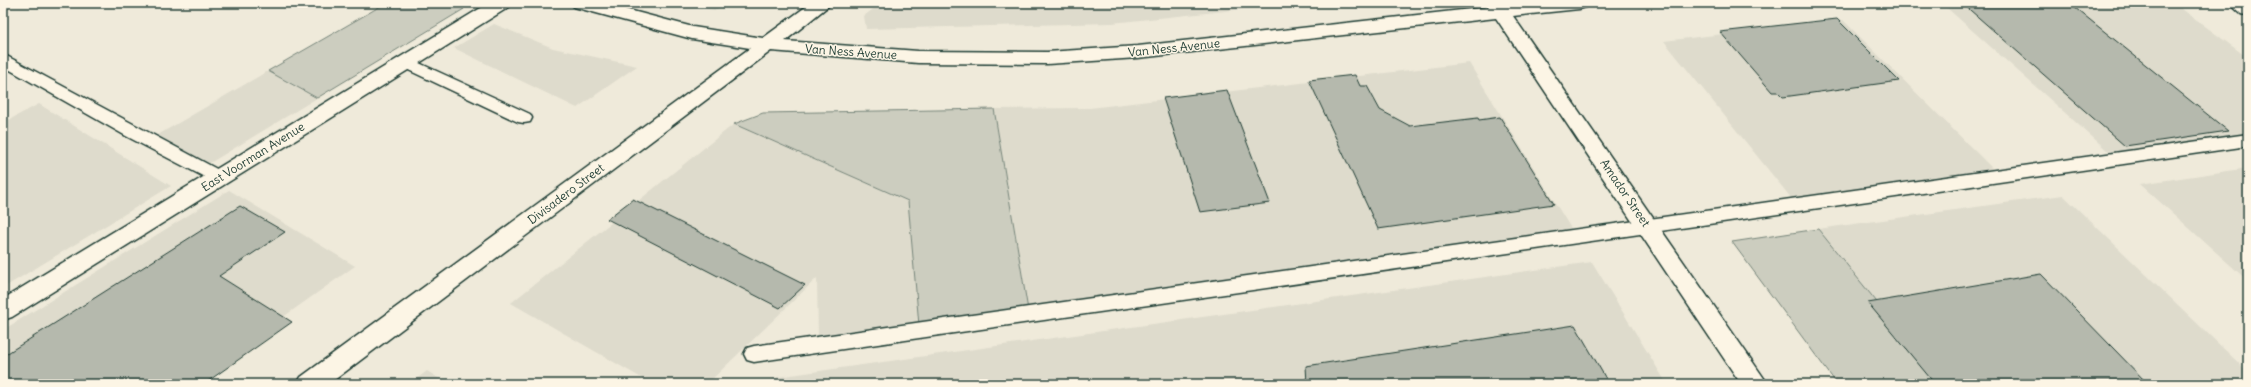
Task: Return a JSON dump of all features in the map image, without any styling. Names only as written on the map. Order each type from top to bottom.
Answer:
[{"type":"main road","name":"East Voorman Avenue","points":[[3,311],[502,3]]},
{"type":"main road","name":"Van Ness Avenue","points":[[581,3],[692,33],[767,45],[918,57],[1047,58],[1138,52],[1498,8],[1579,3]]},
{"type":"main road","name":"Divisadero Street","points":[[310,384],[822,3]]},
{"type":"main road","points":[[2238,3],[2248,10]]},
{"type":"main road","name":"Amador Street","points":[[1498,8],[1755,384]]},
{"type":"lane","points":[[3,59],[132,132],[220,178]]},
{"type":"lane","points":[[406,62],[524,118]]},
{"type":"lane","points":[[754,354],[2248,140]]},
{"type":"shaded area","points":[[386,3],[451,3],[464,9],[317,98],[268,71]]},
{"type":"shaded area","points":[[675,3],[725,3],[715,10]]},
{"type":"shaded area","points":[[881,3],[1301,3],[1112,23],[866,29],[864,16]]},
{"type":"shaded area","points":[[1987,3],[2174,3],[2248,58],[2248,141],[2117,159],[1947,8]]},
{"type":"shaded area","points":[[1843,20],[2000,176],[1796,204],[1664,41]]},
{"type":"shaded area","points":[[494,24],[553,48],[637,66],[577,108],[454,48]]},
{"type":"shaded area","points":[[1469,63],[1575,235],[1028,310],[994,109],[1090,108]]},
{"type":"shaded area","points":[[268,71],[317,98],[205,166],[156,136]]},
{"type":"shaded area","points":[[39,104],[171,186],[3,288],[3,123]]},
{"type":"shaded area","points":[[994,109],[1028,310],[919,325],[908,201],[734,124],[763,113]]},
{"type":"shaded area","points":[[734,124],[908,201],[919,325],[818,339],[817,278],[707,384],[652,384],[511,303]]},
{"type":"shaded area","points":[[2248,168],[2248,281],[2140,184]]},
{"type":"shaded area","points":[[229,190],[355,266],[189,384],[3,384],[3,330]]},
{"type":"shaded area","points":[[2063,195],[2248,372],[2248,384],[1943,384],[1818,229]]},
{"type":"shaded area","points":[[1818,229],[1943,384],[1837,384],[1732,242]]},
{"type":"shaded area","points":[[1592,262],[1667,384],[769,384],[777,377]]},
{"type":"shaded area","points":[[427,371],[448,384],[410,384]]},
{"type":"building","points":[[1962,3],[2069,3],[2228,131],[2125,146]]},
{"type":"building","points":[[1837,19],[1899,81],[1783,97],[1778,92],[1772,92],[1720,32]]},
{"type":"building","points":[[1355,75],[1360,86],[1367,86],[1380,110],[1410,126],[1500,117],[1554,204],[1378,229],[1309,80]]},
{"type":"building","points":[[1227,90],[1270,203],[1200,212],[1163,98]]},
{"type":"building","points":[[633,199],[805,285],[780,308],[607,219]]},
{"type":"building","points":[[240,206],[285,232],[219,276],[292,322],[204,384],[3,384],[3,356]]},
{"type":"building","points":[[2041,274],[2148,384],[1935,384],[1868,303]]},
{"type":"building","points":[[1575,325],[1609,384],[1307,384],[1306,366]]}]
